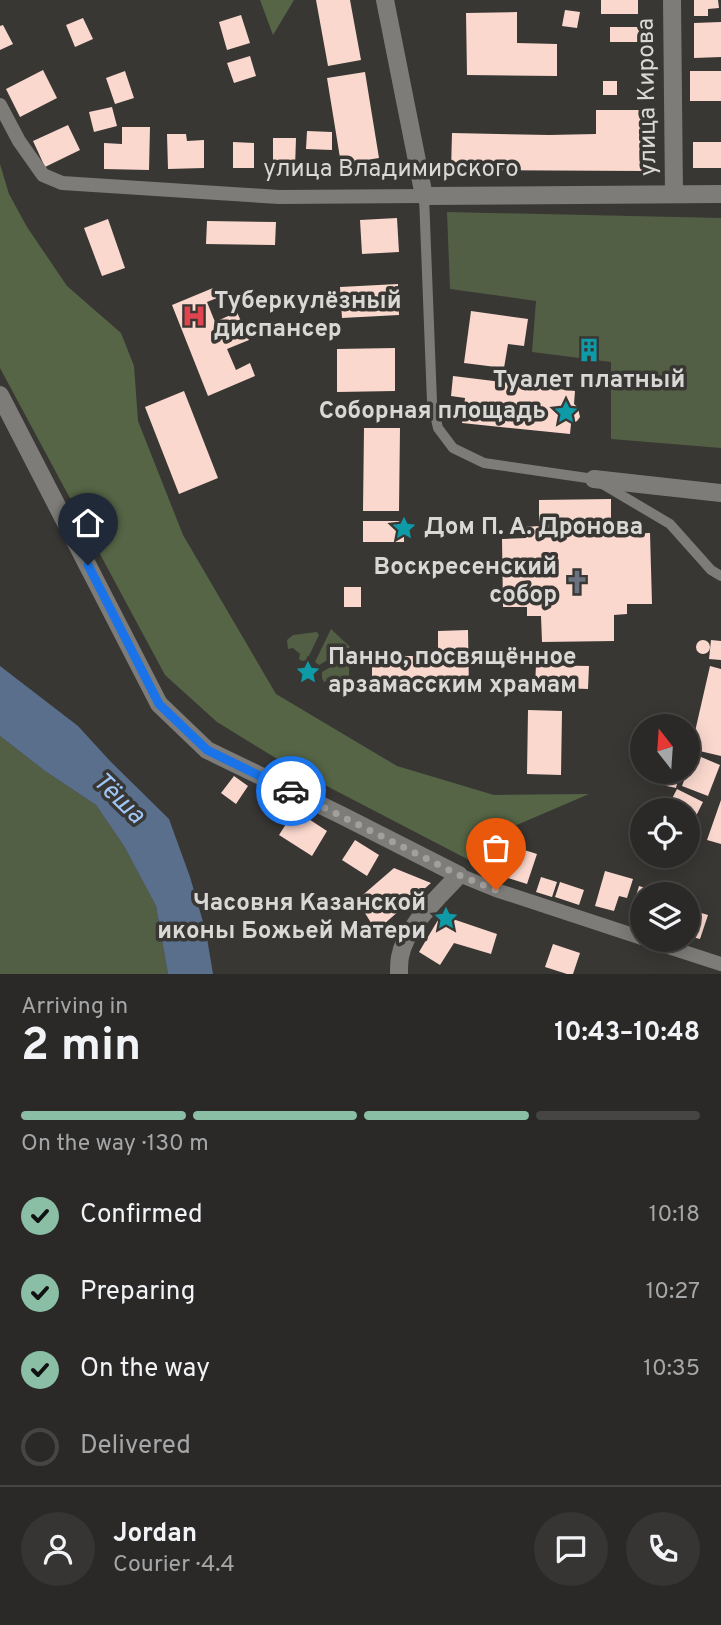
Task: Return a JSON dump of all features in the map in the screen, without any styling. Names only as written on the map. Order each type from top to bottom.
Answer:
[{"type":"street","points":[[385,0],[424,196],[432,402],[438,428],[453,448],[484,463],[721,493]]},
{"type":"street","name":"улица Кирова","points":[[672,0],[674,194]]},
{"type":"street","name":"улица Владимирского","points":[[0,105],[19,141],[43,175],[62,183],[279,197],[721,194]]},
{"type":"street","points":[[2,399],[159,704],[207,750],[459,875],[630,934]]},
{"type":"street","points":[[594,479],[670,524],[711,570],[721,576]]},
{"type":"street","points":[[399,974],[404,943],[416,924],[459,875]]},
{"type":"street","points":[[685,952],[721,964]]},
{"type":"green space","points":[[260,0],[294,0],[273,35]]},
{"type":"green space","points":[[0,164],[9,194],[27,227],[67,286],[121,333],[134,366],[138,421],[183,535],[276,694],[397,766],[494,795],[589,794],[505,830],[471,861],[292,768],[217,722],[165,675],[0,368]]},
{"type":"green space","points":[[447,212],[721,218],[721,448],[611,439],[611,362],[532,352],[536,301],[450,289]]},
{"type":"green space","points":[[331,629],[350,647],[319,665],[315,662]]},
{"type":"green space","points":[[317,632],[319,635],[307,660],[299,659],[300,654],[293,648],[288,649],[287,640],[293,635]]},
{"type":"green space","points":[[344,659],[349,663],[349,683],[344,691],[339,692],[333,689],[334,686],[328,680],[324,682],[322,672]]},
{"type":"green space","points":[[0,736],[45,771],[96,805],[124,846],[156,906],[168,974],[0,974]]},
{"type":"water","name":"Тёша","points":[[0,666],[78,726],[169,819],[206,932],[213,974],[168,974],[156,906],[124,846],[96,805],[45,771],[0,736]]},
{"type":"building","points":[[316,0],[350,0],[361,60],[328,66]]},
{"type":"building","points":[[601,0],[638,0],[638,14],[601,14]]},
{"type":"building","points":[[694,0],[718,0],[719,8],[708,9],[708,16],[694,16]]},
{"type":"building","points":[[565,10],[580,12],[577,28],[562,26]]},
{"type":"building","points":[[517,12],[517,43],[557,44],[557,76],[467,75],[466,13]]},
{"type":"building","points":[[241,15],[250,43],[227,50],[219,22]]},
{"type":"building","points":[[83,18],[93,39],[75,47],[66,25]]},
{"type":"building","points":[[721,22],[721,57],[694,58],[694,23]]},
{"type":"building","points":[[3,25],[13,44],[0,50],[0,26]]},
{"type":"building","points":[[610,27],[639,27],[639,42],[610,42]]},
{"type":"building","points":[[250,56],[256,76],[234,83],[227,63]]},
{"type":"building","points":[[43,70],[57,98],[20,117],[6,89]]},
{"type":"building","points":[[125,71],[134,98],[115,104],[106,78]]},
{"type":"building","points":[[690,71],[721,71],[721,101],[690,101]]},
{"type":"building","points":[[365,72],[379,158],[341,164],[327,78]]},
{"type":"building","points":[[603,81],[617,81],[617,95],[603,95]]},
{"type":"building","points":[[112,107],[117,126],[94,132],[89,112]]},
{"type":"building","points":[[596,110],[644,110],[644,171],[451,170],[452,133],[596,134]]},
{"type":"building","points":[[68,125],[80,150],[45,167],[33,141]]},
{"type":"building","points":[[122,127],[150,127],[149,170],[104,169],[104,143],[122,144]]},
{"type":"building","points":[[307,131],[332,132],[332,150],[306,149]]},
{"type":"building","points":[[167,134],[186,134],[187,141],[204,140],[204,168],[168,169]]},
{"type":"building","points":[[273,138],[296,138],[295,168],[273,168]]},
{"type":"building","points":[[233,142],[254,143],[254,168],[233,168]]},
{"type":"building","points":[[693,142],[721,142],[721,168],[693,168]]},
{"type":"building","points":[[397,218],[399,252],[362,254],[360,220]]},
{"type":"building","points":[[108,219],[125,268],[102,276],[84,228]]},
{"type":"building","points":[[207,221],[276,222],[275,245],[206,244]]},
{"type":"building","points":[[398,284],[399,315],[342,318],[340,287]]},
{"type":"building","points":[[213,288],[217,298],[207,302],[215,322],[237,312],[249,340],[227,349],[236,370],[250,363],[255,376],[208,396],[172,305]]},
{"type":"building","points":[[471,311],[528,319],[524,346],[508,344],[504,368],[464,363]]},
{"type":"building","points":[[395,348],[395,391],[337,392],[337,349]]},
{"type":"building","points":[[453,376],[575,391],[574,404],[580,417],[571,424],[570,434],[462,423],[465,398],[451,396]]},
{"type":"building","points":[[184,391],[218,478],[179,494],[145,407]]},
{"type":"building","points":[[364,428],[400,428],[399,511],[363,511]]},
{"type":"building","name":"Воскресенский собор","points":[[611,499],[611,525],[625,525],[626,534],[650,533],[652,604],[627,604],[627,614],[614,615],[614,641],[542,642],[541,616],[527,616],[527,607],[503,607],[502,539],[526,538],[525,527],[539,526],[539,500]]},
{"type":"building","points":[[363,521],[404,521],[404,542],[363,542]]},
{"type":"building","points":[[344,587],[361,587],[361,607],[344,607]]},
{"type":"building","points":[[468,630],[469,692],[372,693],[372,656],[438,656],[438,631]]},
{"type":"building","points":[[703,640],[708,642],[708,652],[703,654],[698,652],[696,647],[698,642]]},
{"type":"building","points":[[711,640],[721,641],[721,660],[709,659]]},
{"type":"building","points":[[536,665],[589,666],[588,689],[535,687]]},
{"type":"building","points":[[710,666],[721,669],[721,756],[700,751],[699,714]]},
{"type":"building","points":[[528,710],[562,711],[561,775],[527,774]]},
{"type":"building","points":[[700,757],[720,765],[708,796],[682,786],[700,784]]},
{"type":"building","points":[[234,776],[248,786],[236,804],[221,793]]},
{"type":"building","points":[[658,784],[677,784],[676,788]]},
{"type":"building","points":[[677,789],[695,798],[672,798]]},
{"type":"building","points":[[721,800],[721,844],[707,840]]},
{"type":"building","points":[[295,810],[327,831],[312,856],[279,835]]},
{"type":"building","points":[[355,840],[379,855],[367,876],[342,860]]},
{"type":"building","points":[[518,848],[537,854],[527,884],[508,878]]},
{"type":"building","points":[[394,868],[431,883],[376,931],[357,900]]},
{"type":"building","points":[[605,871],[633,879],[627,898],[619,896],[614,911],[595,906]]},
{"type":"building","points":[[541,877],[557,882],[552,897],[536,892]]},
{"type":"building","points":[[560,882],[584,890],[579,905],[555,897]]},
{"type":"building","points":[[700,913],[708,915],[700,939]]},
{"type":"building","points":[[441,915],[497,934],[491,954],[454,943],[440,965],[419,952]]},
{"type":"building","points":[[553,944],[580,953],[573,974],[545,967]]},
{"type":"way so far","points":[[291,791],[459,875],[496,890]]},
{"type":"place","name":"Туберкулёзный диспансер","points":[[194,316]]},
{"type":"place","name":"Туалет платный","points":[[589,350]]},
{"type":"place","name":"Соборная площадь","points":[[566,412]]},
{"type":"place","name":"Дом П. А. Дронова","points":[[404,528]]},
{"type":"place","name":"Воскресенский собор","points":[[577,582]]},
{"type":"place","name":"Панно, посвящённое арзамасским храмам","points":[[308,672]]},
{"type":"place","name":"Часовня Казанской иконы Божьей Матери","points":[[446,918]]},
{"type":"route","points":[[88,565],[159,704],[207,750],[291,791]]}]
